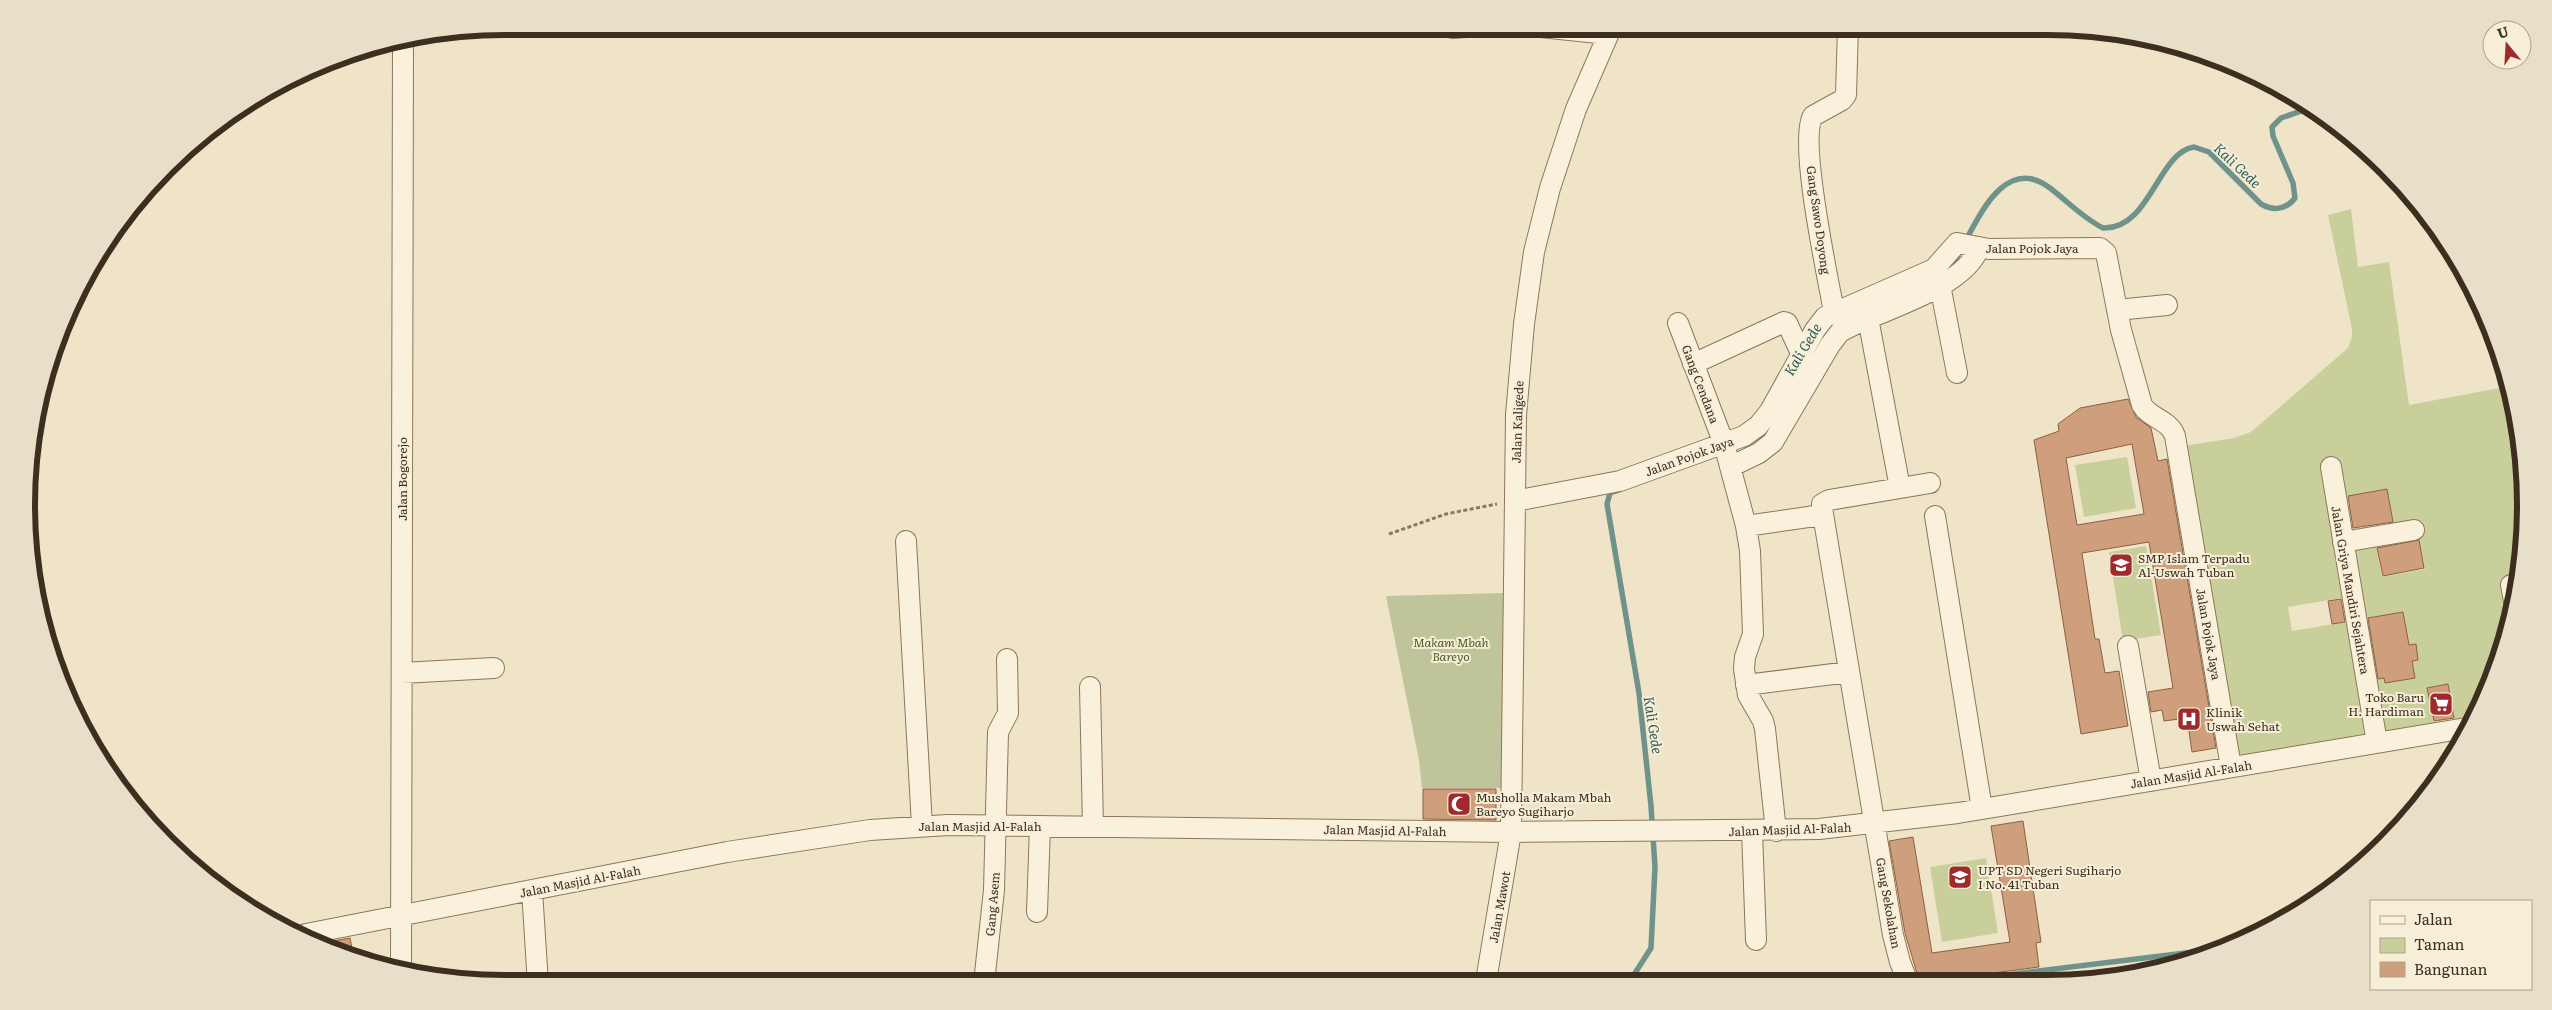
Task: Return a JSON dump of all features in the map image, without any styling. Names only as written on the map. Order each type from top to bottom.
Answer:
[{"type":"street","name":"Jalan Kaligede","points":[[1511,832],[1514,501],[1518,383],[1534,252],[1559,158],[1584,88],[1608,35]]},
{"type":"street","name":"Gang Sawo Doyong","points":[[1834,312],[1814,198],[1809,130],[1813,116],[1846,96],[1848,35]]},
{"type":"street","name":"Jalan Bogorejo","points":[[401,963],[403,46]]},
{"type":"street","name":"Jalan Pojok Jaya","points":[[1514,501],[1620,481],[1727,455],[1744,436],[1762,422],[1818,324],[1834,312],[1934,269],[1943,262],[1954,245],[2102,248],[2106,253],[2117,310],[2142,405],[2148,412],[2169,425],[2175,436],[2232,767]]},
{"type":"street","points":[[1727,455],[1759,453],[1773,442],[1833,340],[1840,332],[1940,285],[1967,267],[1971,246]]},
{"type":"street","points":[[1940,285],[1957,373]]},
{"type":"street","points":[[2117,310],[2166,305]]},
{"type":"street","points":[[1868,318],[1900,488]]},
{"type":"street","points":[[1693,364],[1784,322],[1787,323],[1802,353]]},
{"type":"street","name":"Gang Cendana","points":[[1678,323],[1727,455],[1746,526],[1750,551],[1753,634],[1744,665],[1746,685]]},
{"type":"street","name":"Jalan Griya Mandiri Sejahtera","points":[[2331,467],[2377,743]]},
{"type":"street","points":[[1746,526],[1822,515],[1822,504],[1826,501],[1930,483]]},
{"type":"street","name":"Gang Sekolahan","points":[[1822,515],[1894,935],[1905,975]]},
{"type":"street","points":[[1935,516],[1982,809]]},
{"type":"street","points":[[2343,542],[2414,530]]},
{"type":"street","points":[[906,541],[922,826]]},
{"type":"street","points":[[2128,646],[2151,781]]},
{"type":"street","name":"Gang Asem","points":[[985,975],[994,900],[998,732],[1008,712],[1007,659]]},
{"type":"street","points":[[402,674],[494,668]]},
{"type":"street","points":[[1776,831],[1764,724],[1748,695],[1746,685],[1849,672]]},
{"type":"street","points":[[1090,687],[1093,826]]},
{"type":"street","name":"Jalan Masjid Al-Falah","points":[[311,933],[771,845],[870,830],[922,826],[996,825],[1511,832],[1776,831],[1875,824],[1982,809],[2460,729]]},
{"type":"street","points":[[1037,912],[1040,826]]},
{"type":"street","points":[[1752,831],[1756,940]]},
{"type":"street","name":"Jalan Mawot","points":[[1487,975],[1511,832]]},
{"type":"street","points":[[532,890],[537,975]]},
{"type":"path","points":[[1389,534],[1446,514],[1514,501]]},
{"type":"green space","points":[[2351,209],[2358,267],[2389,262],[2409,405],[2502,387],[2513,444],[2517,505],[2513,566],[2501,627],[2481,685],[2466,719],[2455,721],[2447,684],[2427,688],[2434,725],[2237,756],[2184,446],[2234,438],[2251,432],[2348,348],[2352,337],[2352,329],[2328,215]],"holes":[[[2387,489],[2394,527],[2416,524],[2425,569],[2382,577],[2375,541],[2350,546],[2342,497]],[[2348,597],[2352,621],[2292,631],[2288,607]]]},
{"type":"green space","points":[[2127,457],[2136,508],[2084,517],[2075,465]]},
{"type":"green space","points":[[2146,546],[2161,635],[2123,641],[2109,552]]},
{"type":"green space","name":"Makam Mbah Bareyo","points":[[1505,593],[1503,788],[1422,788],[1419,760],[1386,596]]},
{"type":"green space","points":[[1986,858],[1998,933],[1942,942],[1930,867]]},
{"type":"building","points":[[2128,399],[2136,417],[2151,428],[2158,461],[2167,459],[2216,748],[2192,752],[2187,718],[2164,721],[2162,710],[2151,712],[2148,692],[2173,688],[2149,542],[2082,553],[2095,639],[2099,639],[2105,673],[2119,671],[2128,726],[2081,734],[2034,440],[2059,431],[2058,424],[2080,408]],"holes":[[[2132,444],[2144,514],[2077,525],[2066,458]]]},
{"type":"building","points":[[2387,489],[2393,522],[2353,528],[2348,496]]},
{"type":"building","points":[[2419,540],[2424,568],[2383,576],[2377,548]]},
{"type":"building","points":[[2341,599],[2345,622],[2332,624],[2328,601]]},
{"type":"building","points":[[2403,612],[2409,645],[2416,644],[2418,660],[2412,661],[2415,678],[2385,683],[2384,678],[2378,679],[2368,618]]},
{"type":"building","name":"Toko Baru H. Hardiman","points":[[2448,684],[2454,718],[2434,721],[2427,688]]},
{"type":"building","name":"Musholla Makam Mbah Bareyo Sugiharjo","points":[[1423,789],[1496,789],[1496,820],[1423,819]]},
{"type":"building","points":[[2023,821],[2041,942],[2036,943],[2039,967],[1978,975],[1918,975],[1905,933],[1889,841],[1913,837],[1932,953],[2010,942],[1991,826]]},
{"type":"building","points":[[350,938],[352,948],[350,948],[331,941]]},
{"type":"waterway","name":"Kali Gede","points":[[1966,240],[1980,215],[1998,191],[2009,182],[2021,178],[2035,180],[2050,188],[2103,228],[2119,225],[2132,217],[2143,205],[2171,162],[2182,152],[2194,147],[2209,152],[2261,204],[2270,208],[2283,207],[2295,198],[2293,183],[2273,136],[2272,127],[2281,118],[2302,111]]},
{"type":"waterway","name":"Kali Gede","points":[[1944,273],[1958,255]]},
{"type":"waterway","name":"Kali Gede","points":[[1619,490],[1610,493],[1607,504],[1639,693],[1651,806],[1655,867],[1651,948],[1634,975]]},
{"type":"waterway","points":[[2005,975],[2190,952]]},
{"type":"place","name":"SMP Islam Terpadu Al-Uswah Tuban","points":[[2121,565]]},
{"type":"place","name":"Toko Baru H. Hardiman","points":[[2441,704]]},
{"type":"place","name":"Klinik Uswah Sehat","points":[[2189,719]]},
{"type":"place","name":"Musholla Makam Mbah Bareyo Sugiharjo","points":[[1459,804]]},
{"type":"place","name":"UPT SD Negeri Sugiharjo I No. 41 Tuban","points":[[1960,877]]}]
